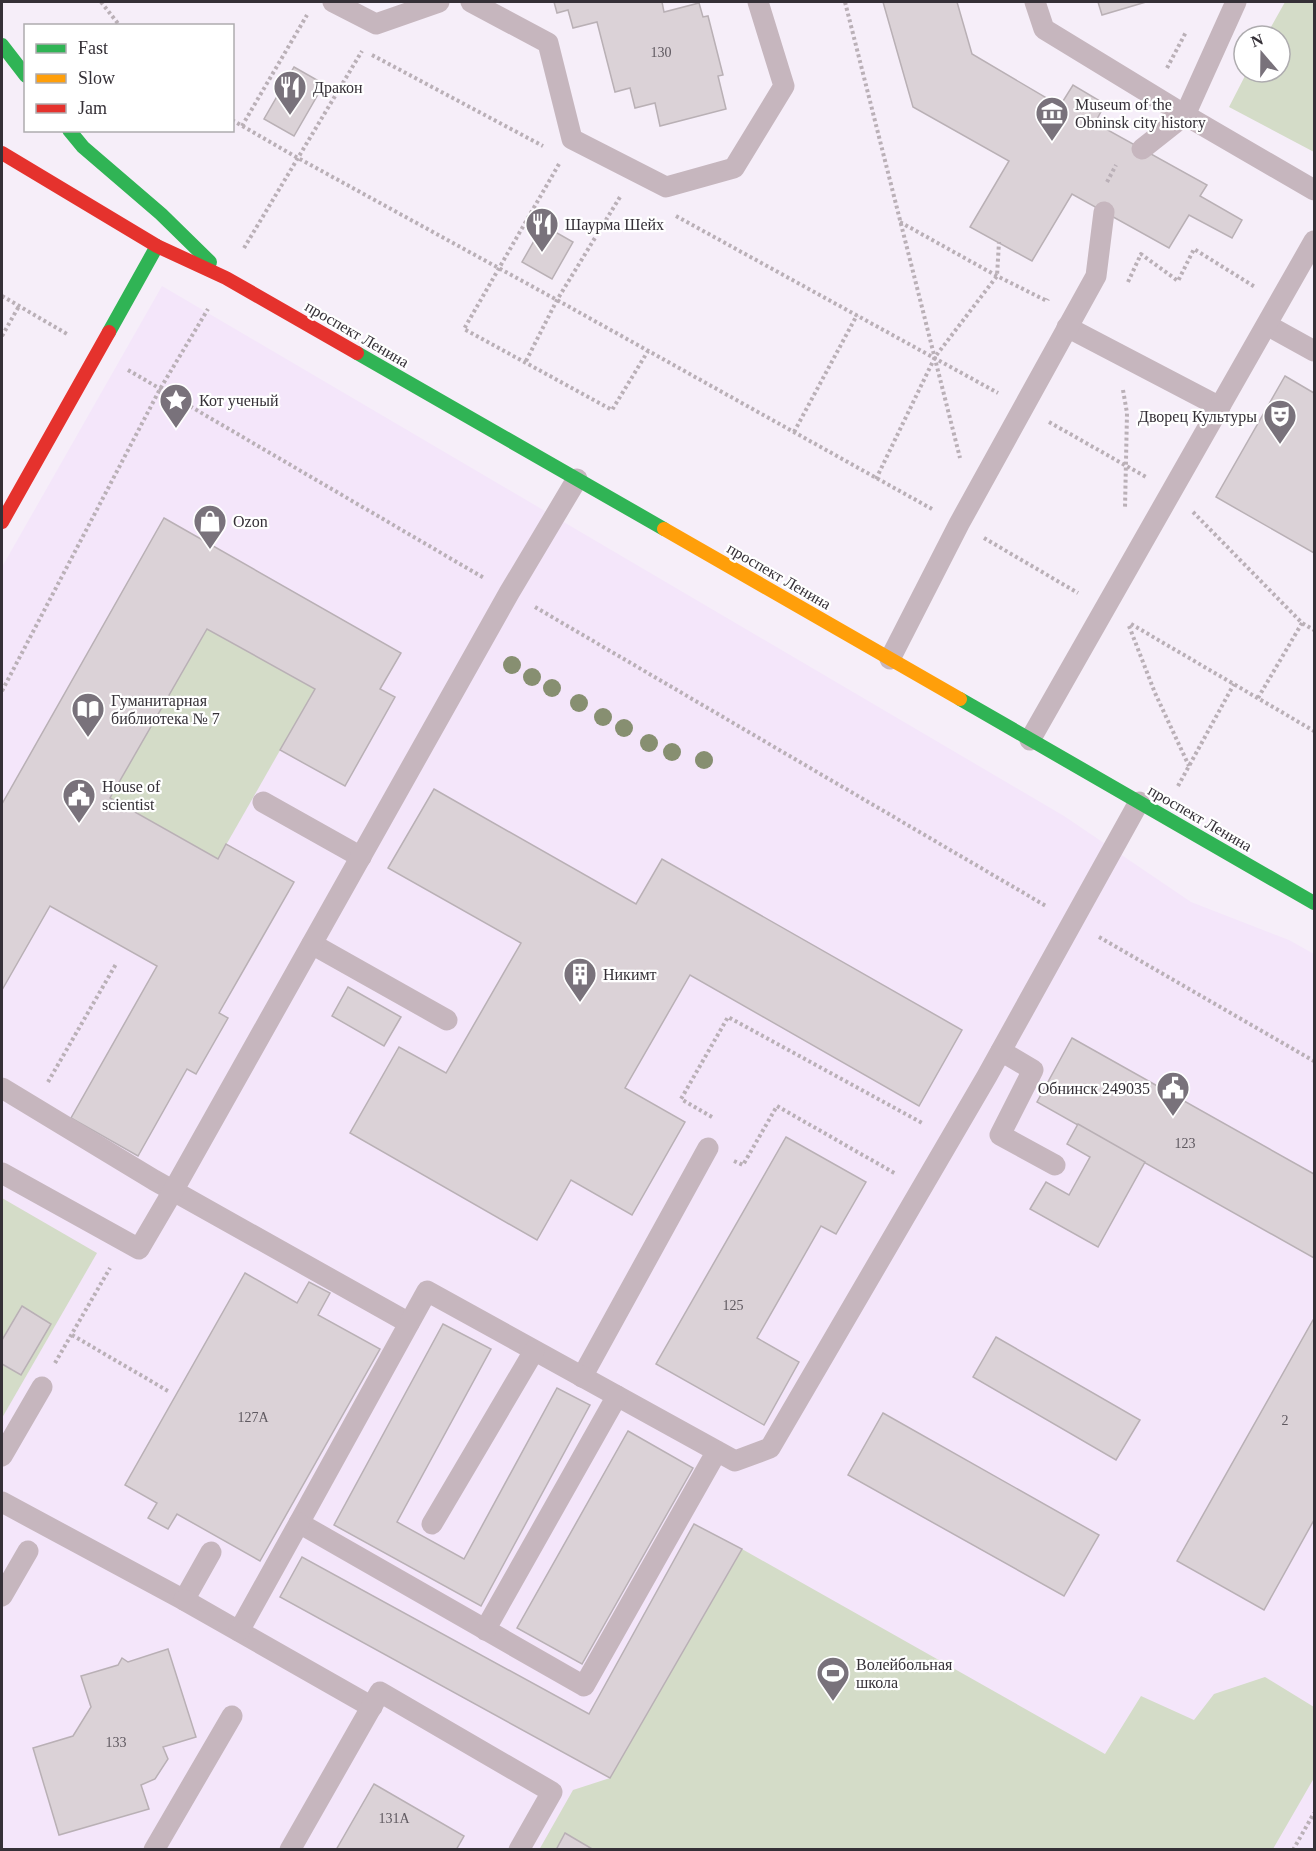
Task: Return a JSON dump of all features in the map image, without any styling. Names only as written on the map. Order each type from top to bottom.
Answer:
[{"type":"main road","points":[[2,45],[24,73]]},
{"type":"main road","name":"проспект Ленина","points":[[71,132],[83,147],[160,214],[226,278]]},
{"type":"main road","name":"проспект Ленина","points":[[2,153],[157,246],[226,278],[1314,903]]},
{"type":"main road","points":[[2,522],[157,246]]},
{"type":"lane","points":[[333,2],[376,24],[439,2]]},
{"type":"lane","points":[[471,2],[548,43],[568,148],[636,173],[666,187],[734,168],[784,86],[758,2]]},
{"type":"lane","points":[[1035,2],[1044,29],[1314,190]]},
{"type":"lane","points":[[1142,149],[1185,115],[1236,2]]},
{"type":"lane","points":[[890,659],[959,524],[1096,276],[1104,212]]},
{"type":"lane","points":[[1030,740],[1314,241]]},
{"type":"lane","points":[[1267,325],[1314,351]]},
{"type":"lane","points":[[1067,327],[1220,407]]},
{"type":"lane","points":[[2,1173],[139,1249],[509,592],[577,479]]},
{"type":"lane","points":[[263,802],[361,857]]},
{"type":"lane","points":[[239,1631],[427,1291],[735,1461],[770,1448],[1001,1052],[1139,802]]},
{"type":"lane","points":[[312,944],[447,1020]]},
{"type":"lane","points":[[1001,1052],[1033,1070],[1000,1135],[1055,1165]]},
{"type":"lane","points":[[2,1088],[173,1191],[409,1323]]},
{"type":"lane","points":[[582,1377],[708,1148]]},
{"type":"lane","points":[[432,1524],[534,1351]]},
{"type":"lane","points":[[2,1456],[42,1387]]},
{"type":"lane","points":[[485,1630],[617,1396]]},
{"type":"lane","points":[[299,1523],[584,1686],[717,1451]]},
{"type":"lane","points":[[2,1502],[184,1600],[372,1707]]},
{"type":"lane","points":[[2,1596],[28,1551]]},
{"type":"lane","points":[[184,1600],[211,1552]]},
{"type":"lane","points":[[290,1850],[380,1692],[552,1792],[519,1850]]},
{"type":"lane","points":[[154,1850],[232,1716]]},
{"type":"path","points":[[101,2],[118,24]]},
{"type":"path","points":[[845,2],[971,502]]},
{"type":"path","points":[[242,126],[311,8]]},
{"type":"path","points":[[1152,94],[1192,22]]},
{"type":"path","points":[[354,43],[363,50],[568,148],[464,329],[612,410],[648,351]]},
{"type":"path","points":[[2,691],[160,389],[363,50]]},
{"type":"path","points":[[234,121],[959,524],[1105,608]]},
{"type":"path","points":[[1105,187],[1121,156]]},
{"type":"path","points":[[526,361],[557,300],[636,173]]},
{"type":"path","points":[[668,211],[935,357],[1172,491],[1302,622],[1314,630]]},
{"type":"path","points":[[899,221],[997,276],[1047,300],[1053,290]]},
{"type":"path","points":[[876,479],[935,357],[997,276],[999,242]]},
{"type":"path","points":[[1126,286],[1141,254],[1178,281],[1194,249],[1263,292]]},
{"type":"path","points":[[2,336],[19,306]]},
{"type":"path","points":[[794,432],[857,315]]},
{"type":"path","points":[[1117,353],[1127,413],[1125,518]]},
{"type":"path","points":[[160,389],[1314,1061]]},
{"type":"path","points":[[1190,766],[1155,693],[1127,621],[1314,731]]},
{"type":"path","points":[[1258,698],[1302,622]]},
{"type":"path","points":[[45,1088],[116,964]]},
{"type":"path","points":[[722,1123],[681,1099],[728,1017],[950,1139]]},
{"type":"path","points":[[708,1148],[742,1165],[777,1106],[900,1176]]},
{"type":"path","points":[[126,1242],[72,1335],[168,1391]]},
{"type":"path","points":[[1293,1850],[1314,1812]]},
{"type":"shaded area","points":[[162,286],[1064,816],[1191,902],[1289,940],[1314,954],[1314,1849],[2,1850],[2,567]]},
{"type":"green space","points":[[1285,2],[1314,2],[1314,152],[1229,107],[1241,84],[1292,84],[1292,24],[1273,24]]},
{"type":"green space","points":[[207,629],[315,689],[218,859],[110,798]]},
{"type":"green space","points":[[2,1198],[97,1253],[2,1418]]},
{"type":"green space","name":"Волейбольная школа","points":[[742,1549],[1105,1754],[1141,1696],[1194,1720],[1214,1694],[1265,1677],[1314,1707],[1314,1778],[1273,1849],[539,1850],[573,1790],[610,1778]]},
{"type":"building","points":[[554,2],[662,2],[664,12],[699,3],[703,17],[708,16],[723,75],[718,76],[726,109],[660,126],[655,103],[635,108],[630,88],[615,92],[597,22],[573,28],[568,10],[557,13]]},
{"type":"building","name":"Museum of the Obninsk сity history","points":[[883,2],[957,2],[972,54],[1060,106],[1073,85],[1105,104],[1095,123],[1207,185],[1200,196],[1242,220],[1232,238],[1189,215],[1169,248],[1072,194],[1032,261],[970,227],[1009,161],[913,107]]},
{"type":"building","points":[[1098,2],[1146,2],[1102,15]]},
{"type":"building","points":[[294,67],[324,84],[294,136],[264,119]]},
{"type":"building","points":[[543,225],[573,242],[552,279],[522,262]]},
{"type":"building","name":"Дворец Культуры","points":[[1285,376],[1314,393],[1314,553],[1216,497]]},
{"type":"building","name":"House of scientist","points":[[164,518],[401,653],[380,689],[395,697],[345,786],[280,750],[315,689],[207,629],[110,798],[218,859],[226,844],[294,882],[219,1013],[228,1018],[196,1074],[187,1069],[138,1156],[71,1118],[157,966],[50,906],[2,990],[2,804]]},
{"type":"building","name":"Никимт","points":[[434,789],[636,904],[662,859],[962,1030],[919,1106],[690,975],[625,1088],[685,1122],[632,1215],[571,1180],[537,1240],[350,1133],[399,1047],[446,1073],[521,943],[388,868]]},
{"type":"building","points":[[348,987],[401,1017],[384,1046],[332,1016]]},
{"type":"building","points":[[1072,1038],[1314,1174],[1314,1258],[1037,1102]]},
{"type":"building","points":[[1078,1124],[1145,1162],[1098,1247],[1030,1209],[1046,1182],[1069,1195],[1090,1157],[1067,1144]]},
{"type":"building","points":[[786,1137],[866,1182],[836,1234],[821,1226],[757,1338],[799,1362],[764,1425],[656,1364]]},
{"type":"building","points":[[245,1273],[297,1303],[309,1282],[330,1293],[318,1315],[380,1349],[260,1561],[177,1514],[168,1529],[148,1518],[157,1503],[125,1485]]},
{"type":"building","points":[[22,1306],[51,1324],[21,1375],[2,1364],[2,1340]]},
{"type":"building","points":[[1313,1320],[1314,1520],[1264,1610],[1177,1561]]},
{"type":"building","points":[[443,1324],[491,1349],[397,1522],[464,1559],[557,1388],[590,1405],[481,1606],[334,1525]]},
{"type":"building","points":[[996,1337],[1140,1420],[1116,1460],[973,1377]]},
{"type":"building","points":[[883,1413],[1099,1535],[1064,1596],[848,1475]]},
{"type":"building","points":[[628,1431],[693,1468],[582,1664],[517,1628]]},
{"type":"building","points":[[694,1524],[742,1549],[610,1778],[280,1597],[302,1557],[589,1714]]},
{"type":"building","points":[[168,1649],[196,1737],[163,1747],[168,1759],[155,1779],[141,1785],[149,1809],[59,1835],[33,1748],[73,1736],[91,1707],[81,1676],[118,1665],[122,1658],[128,1662]]},
{"type":"building","points":[[374,1784],[464,1836],[456,1850],[336,1850]]},
{"type":"building","points":[[565,1833],[594,1850],[556,1850]]},
{"type":"traffic: fast","points":[[2,45],[24,73]]},
{"type":"traffic: fast","points":[[71,132],[83,147],[161,214],[210,262]]},
{"type":"traffic: fast","points":[[109,332],[157,246]]},
{"type":"traffic: fast","points":[[357,353],[664,529]]},
{"type":"traffic: fast","points":[[960,699],[1314,903]]},
{"type":"traffic: slow","points":[[664,529],[960,699]]},
{"type":"traffic: jam","points":[[2,153],[157,246],[226,278],[357,353]]},
{"type":"traffic: jam","points":[[2,522],[109,332]]},
{"type":"place","name":"Дракон","points":[[290,116]]},
{"type":"place","name":"Museum of the Obninsk сity history","points":[[1052,142]]},
{"type":"place","name":"Шаурма Шейх","points":[[542,253]]},
{"type":"place","name":"Кот ученый","points":[[176,429]]},
{"type":"place","name":"Дворец Культуры","points":[[1280,445]]},
{"type":"place","name":"Ozon","points":[[210,550]]},
{"type":"place","name":"Гуманитарная библиотека № 7","points":[[88,738]]},
{"type":"place","name":"House of scientist","points":[[79,824]]},
{"type":"place","name":"Никимт","points":[[580,1003]]},
{"type":"place","name":"Обнинск 249035","points":[[1173,1117]]},
{"type":"place","name":"Волейбольная школа","points":[[833,1702]]}]
